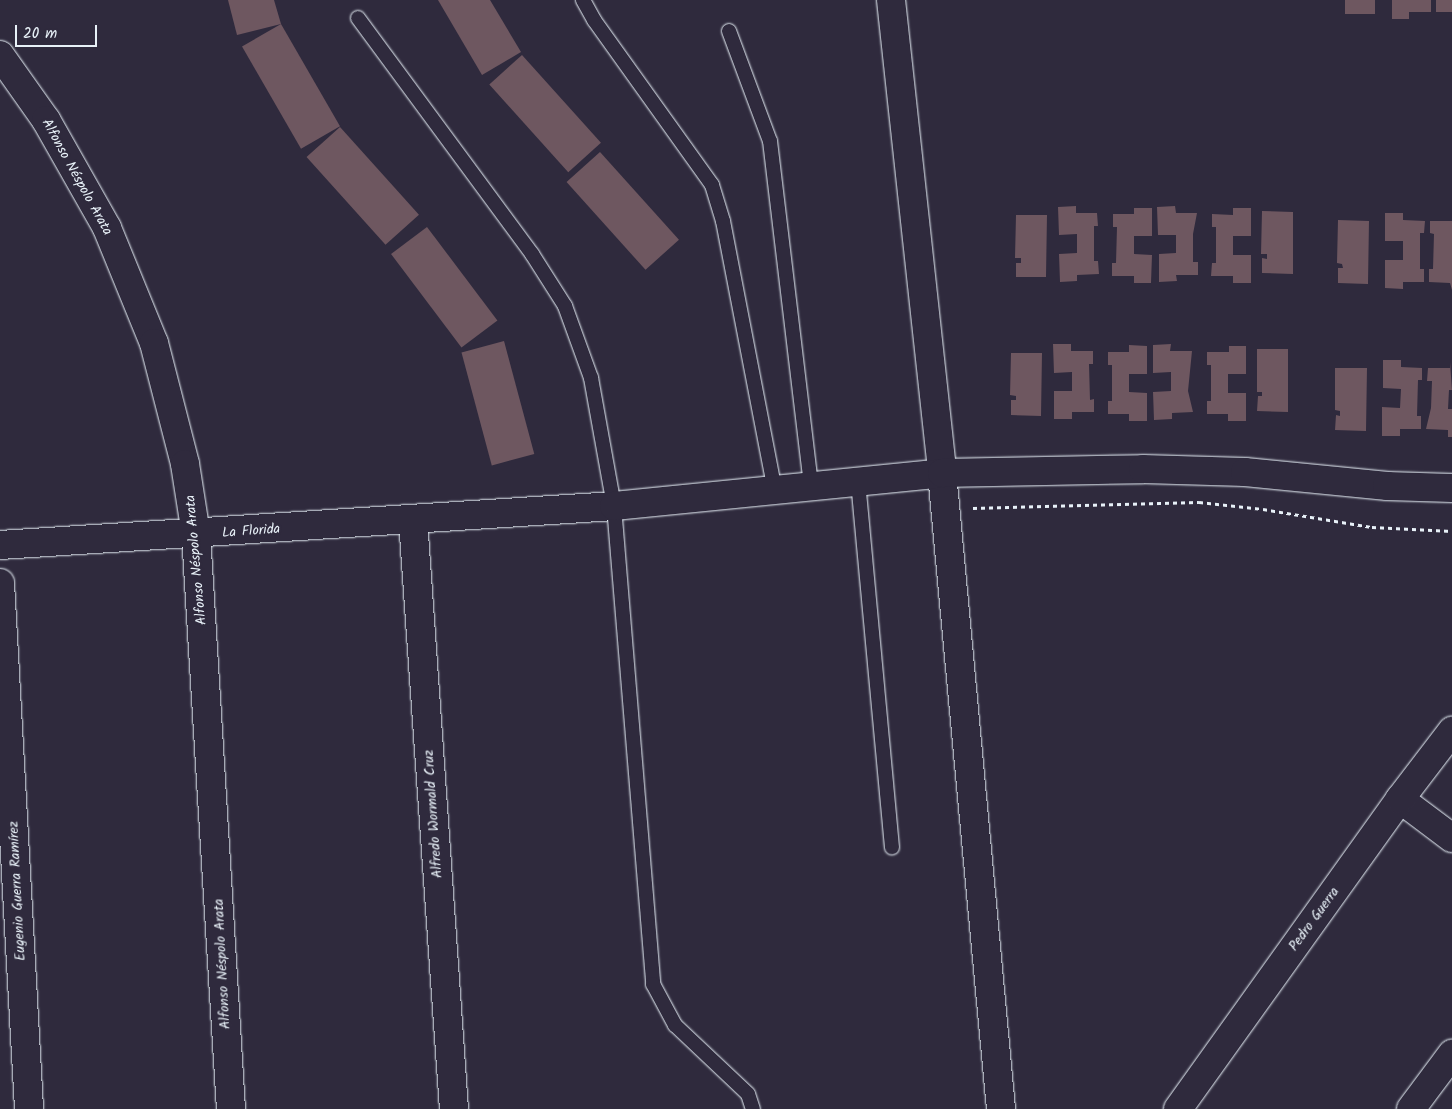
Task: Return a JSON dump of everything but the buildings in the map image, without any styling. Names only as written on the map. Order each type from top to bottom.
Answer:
[{"type":"street","points":[[891,0],[955,473],[1001,1109]]},
{"type":"street","name":"Alfonso Néspolo Arata","points":[[0,55],[46,120],[78,173],[132,285],[171,404],[196,534],[231,1109]]},
{"type":"street","name":"La Florida","points":[[0,545],[614,506],[955,473],[1245,472],[1387,486],[1452,488]]},
{"type":"street","name":"Alfredo Wormald Cruz","points":[[412,520],[454,1109]]},
{"type":"street","name":"Eugenio Guerra Ramírez","points":[[0,583],[29,1109]]},
{"type":"street","name":"Pedro Guerra","points":[[1178,1109],[1400,799],[1452,731]]},
{"type":"street","points":[[1400,799],[1452,838]]},
{"type":"street","points":[[1411,1109],[1452,1054]]},
{"type":"lane","points":[[583,0],[594,20],[712,185],[723,221],[774,490]]},
{"type":"lane","points":[[358,18],[532,254],[565,306],[591,378],[614,506],[653,984],[676,1025],[748,1094],[753,1109]]},
{"type":"lane","points":[[730,31],[770,141],[811,486]]},
{"type":"lane","points":[[858,482],[892,847]]},
{"type":"path","points":[[955,473],[972,508],[1199,502],[1263,509],[1372,527],[1452,531]]}]
